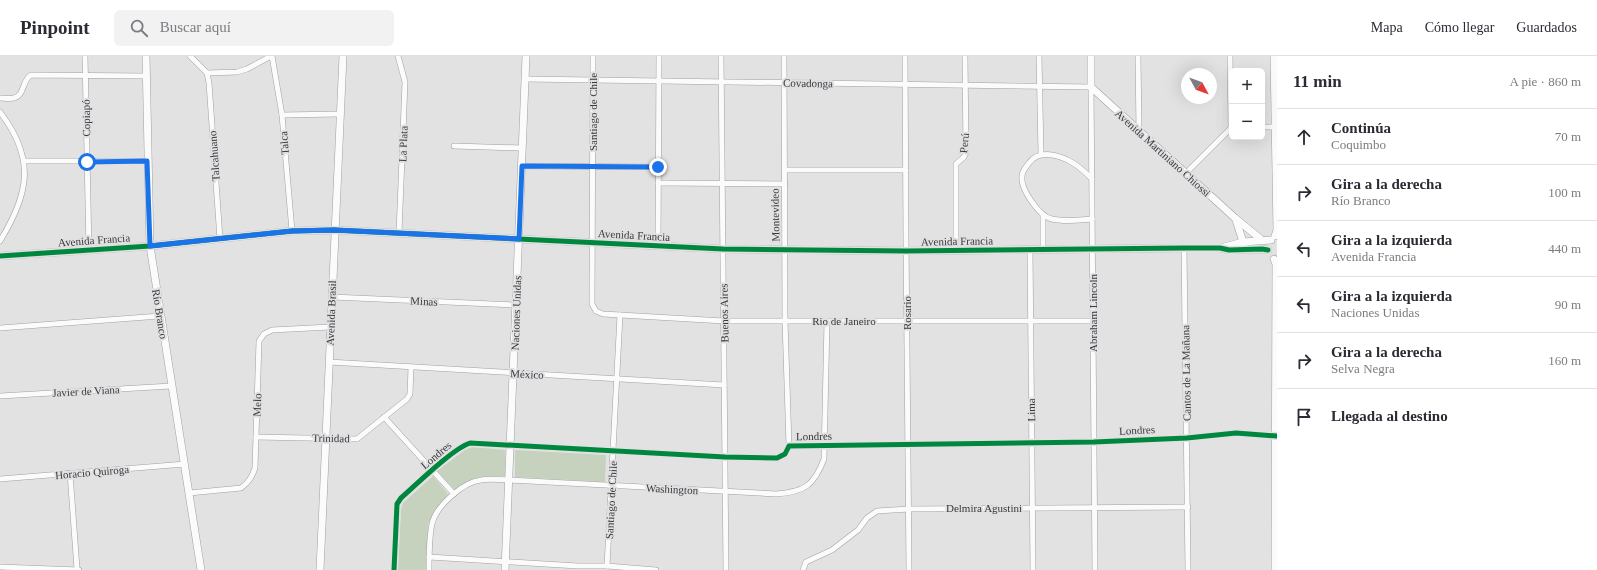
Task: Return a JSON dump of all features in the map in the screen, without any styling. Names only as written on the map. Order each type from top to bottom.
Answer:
[{"type":"street","name":"Copiapó","points":[[86,56],[89,251]]},
{"type":"street","name":"Río Branco","points":[[146,56],[147,161],[150,246],[201,570]]},
{"type":"street","points":[[190,56],[207,73],[237,72],[247,69],[271,56]]},
{"type":"street","name":"Talca","points":[[271,56],[282,115],[292,231]]},
{"type":"street","name":"Avenida Brasil","points":[[320,570],[334,230],[343,56]]},
{"type":"street","name":"La Plata","points":[[398,56],[405,82],[399,233]]},
{"type":"street","name":"Naciones Unidas","points":[[505,570],[526,56]]},
{"type":"street","name":"Santiago de Chile","points":[[593,56],[592,304],[596,311]]},
{"type":"street","points":[[658,56],[658,246]]},
{"type":"street","name":"Buenos Aires","points":[[722,56],[726,570]]},
{"type":"street","name":"Montevideo","points":[[784,56],[786,250],[785,321],[789,446]]},
{"type":"street","name":"Rosario","points":[[905,56],[909,570]]},
{"type":"street","name":"Perú","points":[[956,251],[956,164],[964,157],[966,153],[965,56]]},
{"type":"street","points":[[1039,56],[1041,154]]},
{"type":"street","name":"Abraham Lincoln","points":[[1091,56],[1095,570]]},
{"type":"street","points":[[1138,56],[1139,130]]},
{"type":"street","points":[[1230,56],[1231,104]]},
{"type":"street","points":[[1274,56],[1277,230],[1268,245],[1268,250],[1276,259],[1275,570]]},
{"type":"street","name":"Talcahuano","points":[[207,73],[209,83],[220,239]]},
{"type":"street","points":[[0,98],[14,98],[18,95],[22,91],[24,81],[31,74],[146,76]]},
{"type":"street","name":"Covadonga","points":[[525,79],[1091,87]]},
{"type":"street","name":"Avenida Martiniano Chiossi","points":[[1091,87],[1235,218],[1262,240]]},
{"type":"street","points":[[0,112],[13,132],[24,161],[25,174],[24,188],[11,223],[0,241]]},
{"type":"street","points":[[282,115],[340,114]]},
{"type":"street","points":[[1265,127],[1276,127]]},
{"type":"street","points":[[1186,173],[1229,130]]},
{"type":"street","points":[[454,146],[522,148]]},
{"type":"street","points":[[1092,179],[1073,162],[1055,156],[1041,154],[1032,158],[1024,169],[1022,177],[1030,199],[1043,215],[1051,219],[1092,219]]},
{"type":"street","points":[[24,161],[147,161]]},
{"type":"street","points":[[522,166],[658,167]]},
{"type":"street","points":[[785,170],[906,170]]},
{"type":"street","points":[[658,183],[785,184]]},
{"type":"street","points":[[1043,215],[1043,250]]},
{"type":"street","name":"Avenida Martiniano Chiossi","points":[[1235,218],[1243,242],[1249,249]]},
{"type":"street","name":"Avenida Francia","points":[[0,256],[150,246],[292,231],[334,230],[723,249],[956,251],[1220,248],[1229,250],[1268,250]]},
{"type":"street","name":"Avenida Francia","points":[[1220,248],[1243,242],[1274,237]]},
{"type":"street","name":"Cantos de La Mañana","points":[[1184,248],[1188,570]]},
{"type":"street","name":"Lima","points":[[1030,250],[1033,570]]},
{"type":"street","name":"Minas","points":[[332,297],[516,305]]},
{"type":"street","name":"Rio de Janeiro","points":[[596,311],[603,314],[724,322],[1093,321]]},
{"type":"street","name":"Santiago de Chile","points":[[607,566],[620,315]]},
{"type":"street","points":[[0,328],[160,316]]},
{"type":"street","name":"Washington","points":[[429,570],[432,523],[437,512],[454,494],[462,488],[481,480],[509,480],[776,494],[794,493],[809,485],[819,473],[824,459],[823,445],[826,321]]},
{"type":"street","name":"Melo","points":[[189,493],[241,488],[248,483],[255,468],[259,341],[264,334],[272,330],[330,327]]},
{"type":"street","name":"México","points":[[329,362],[724,385]]},
{"type":"street","name":"Trinidad","points":[[256,438],[357,439],[407,399],[410,394],[411,367]]},
{"type":"street","name":"Javier de Viana","points":[[0,396],[171,386]]},
{"type":"street","points":[[384,417],[454,494]]},
{"type":"street","name":"Londres","points":[[394,570],[398,504],[401,498],[463,445],[470,443],[725,457],[776,458],[785,454],[789,446],[1094,442],[1187,438],[1236,433],[1276,436]]},
{"type":"street","name":"Horacio Quiroga","points":[[0,479],[184,464]]},
{"type":"street","points":[[0,567],[78,569],[70,473]]},
{"type":"street","name":"Delmira Agustini","points":[[803,570],[806,562],[832,550],[858,530],[868,518],[877,511],[909,509],[1188,507]]},
{"type":"street","points":[[429,557],[577,568],[607,566],[656,570]]},
{"type":"green space","points":[[472,447],[505,450],[505,476],[490,476],[473,479],[455,490],[437,471],[465,450]]},
{"type":"green space","points":[[515,450],[606,455],[605,482],[515,477]]},
{"type":"green space","points":[[433,476],[448,494],[435,510],[428,524],[426,570],[398,570],[401,510],[403,503]]},
{"type":"cycle path","points":[[0,256],[150,246],[292,231],[334,230],[723,249],[906,251],[1220,248],[1229,250],[1268,250]]},
{"type":"cycle path","points":[[394,570],[397,504],[401,498],[444,460],[454,452],[470,443],[725,457],[777,458],[785,454],[789,446],[1094,442],[1187,438],[1236,433],[1277,436]]},
{"type":"route","points":[[87,162],[147,161],[150,246],[292,231],[334,230],[519,239],[522,166],[658,167]]}]
